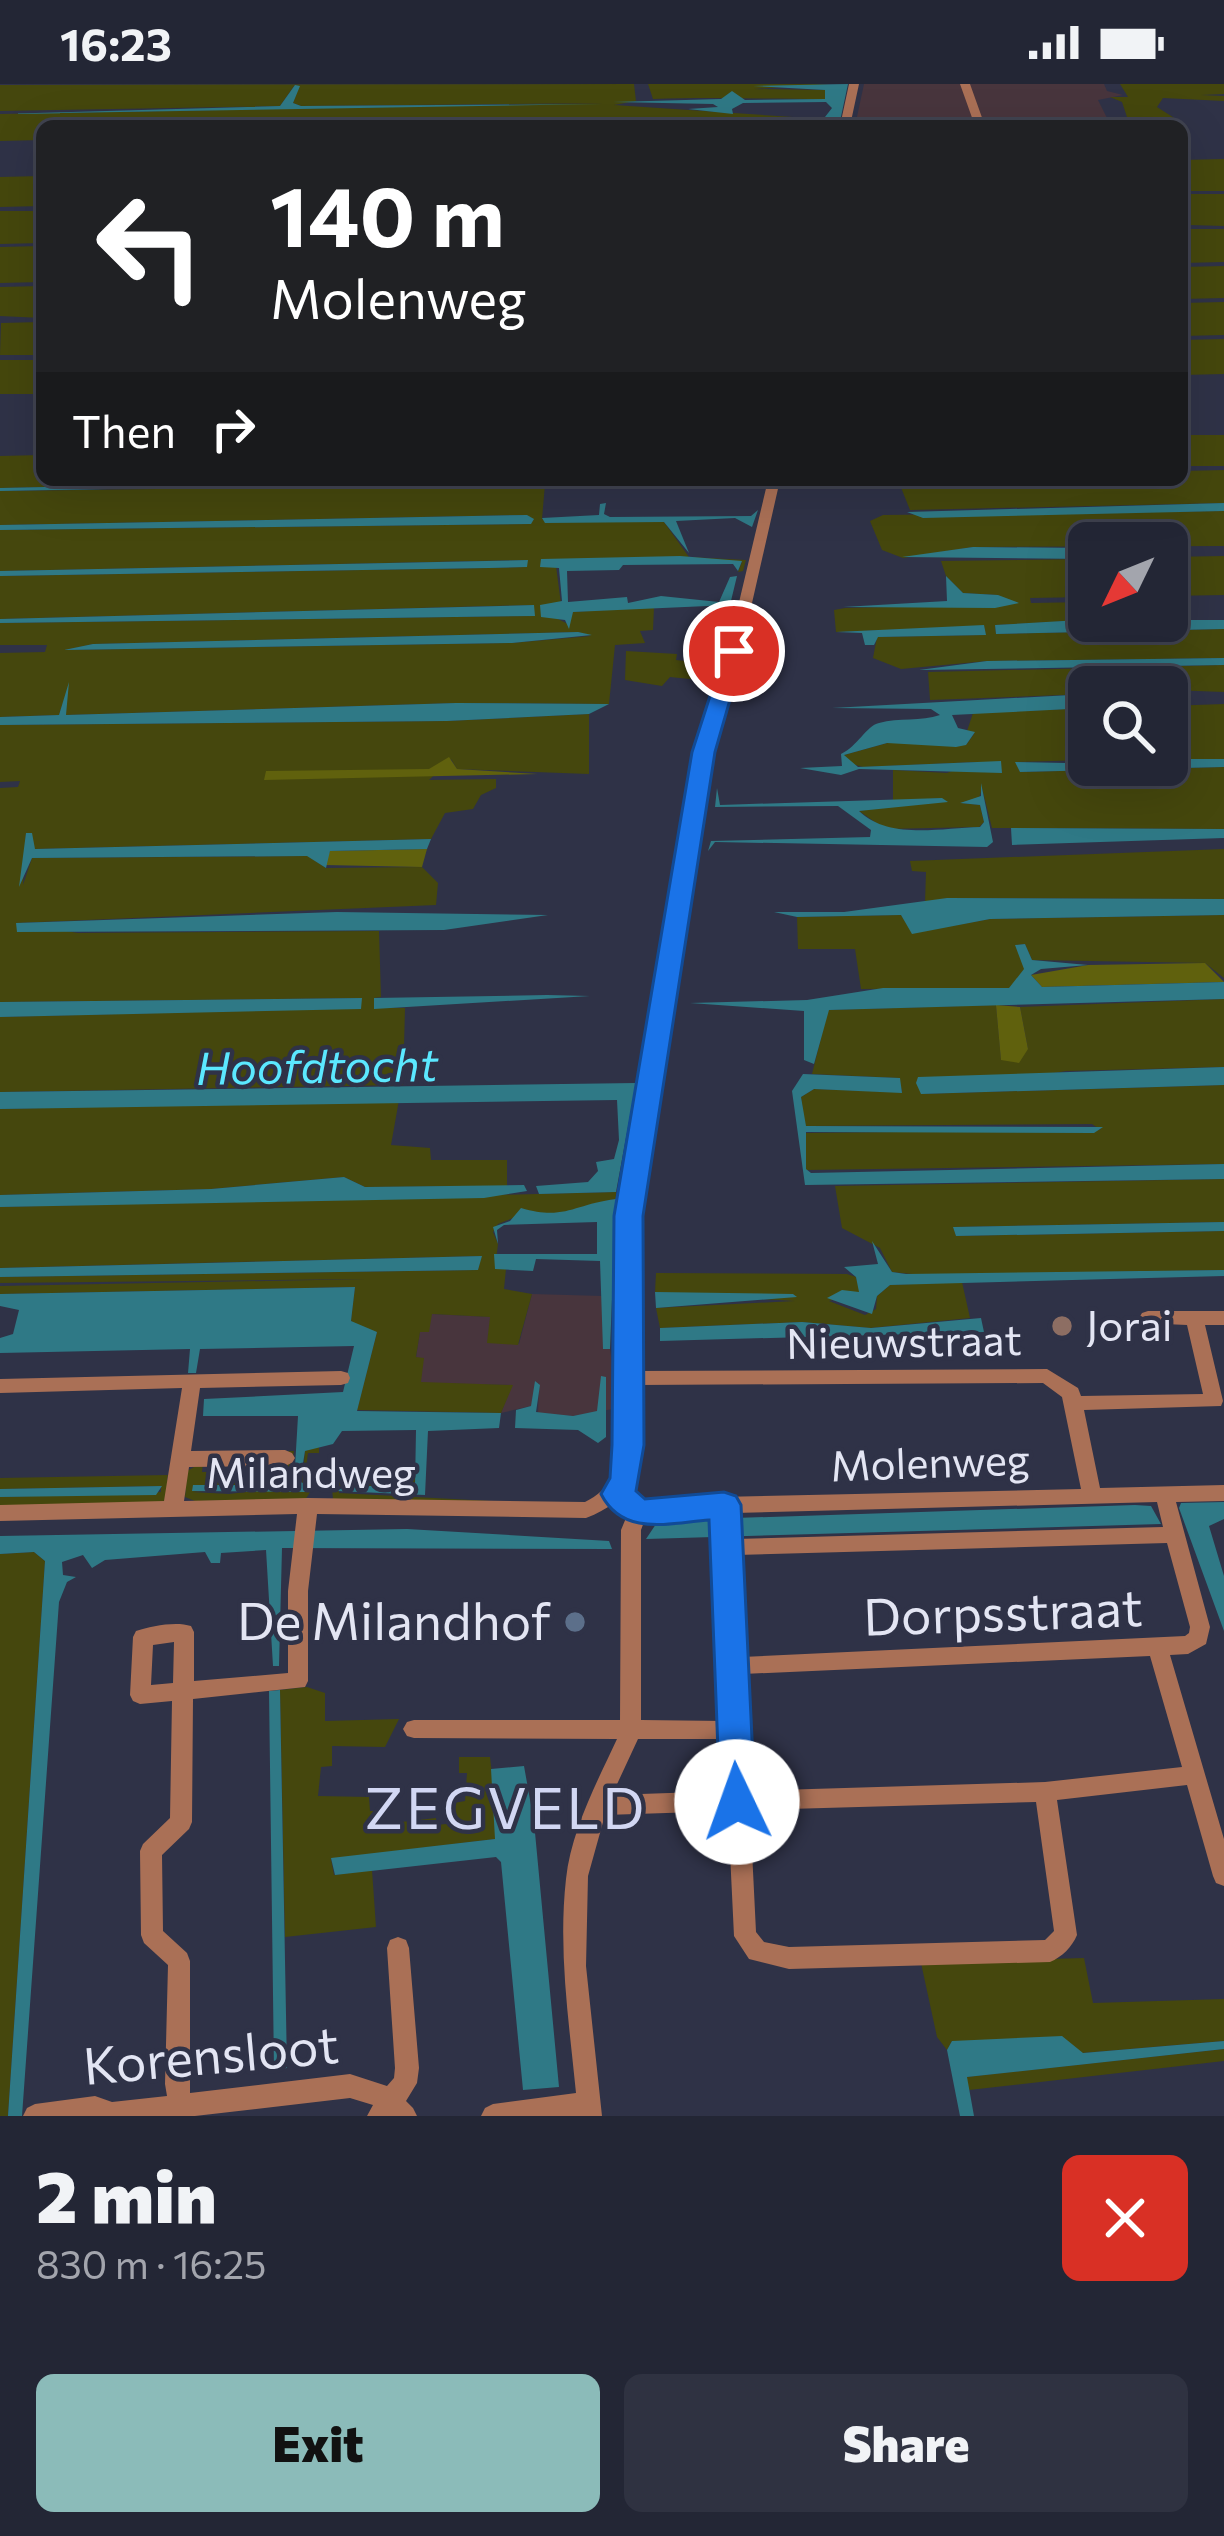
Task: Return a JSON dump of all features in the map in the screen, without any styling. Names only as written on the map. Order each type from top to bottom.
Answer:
[{"type":"street","points":[[846,120],[854,84]]},
{"type":"street","points":[[965,84],[978,120]]},
{"type":"street","points":[[493,2116],[589,2109],[575,1966],[577,1876],[597,1804],[630,1733],[631,1530],[638,1512],[617,1494],[626,1481],[628,1216],[704,752],[725,691],[773,486]]},
{"type":"street","points":[[1148,1318],[1224,1318]]},
{"type":"street","points":[[1092,1494],[1073,1402],[1219,1401],[1194,1318]]},
{"type":"street","points":[[0,1386],[341,1378]]},
{"type":"street","name":"Nieuwstraat","points":[[628,1378],[1055,1379],[1068,1388],[1073,1402]]},
{"type":"street","points":[[173,1509],[192,1381]]},
{"type":"street","points":[[182,1459],[285,1458]]},
{"type":"street","name":"Molenweg","points":[[638,1512],[1092,1494],[1169,1514],[1224,1493]]},
{"type":"street","name":"Milandweg","points":[[0,1513],[308,1506],[586,1510],[617,1494]]},
{"type":"street","points":[[183,2110],[176,2084],[179,1960],[152,1935],[151,1850],[181,1822],[183,1691],[298,1681],[301,1553],[308,1506]]},
{"type":"street","points":[[725,1507],[745,1936],[757,1951],[789,1958],[1050,1951],[1066,1934],[1046,1792]]},
{"type":"street","points":[[728,1545],[1169,1514]]},
{"type":"street","name":"Dorpsstraat","points":[[733,1666],[1158,1649],[1199,1638],[1169,1514]]},
{"type":"street","points":[[1158,1649],[1224,1876]]},
{"type":"street","points":[[414,1729],[734,1730]]},
{"type":"street","points":[[597,1804],[1046,1792],[1194,1775]]},
{"type":"street","name":"Korensloot","points":[[391,2112],[407,2068],[398,1948]]},
{"type":"street","name":"Korensloot","points":[[35,2116],[183,2110],[350,2086],[377,2092],[391,2112]]},
{"type":"shaded area","points":[[634,84],[636,101],[614,105],[823,119],[36,120],[36,140],[0,141],[0,114],[604,103],[301,106],[293,103],[299,86],[294,86],[280,106],[0,111],[0,85]]},
{"type":"shaded area","points":[[648,84],[829,84],[754,89],[825,90],[825,99],[653,99]]},
{"type":"shaded area","points":[[848,84],[840,120],[823,120],[832,108],[826,102],[743,103],[732,109],[733,114],[688,109],[718,107],[713,104],[613,102],[721,99],[732,91],[745,100],[825,99],[825,90],[753,86]]},
{"type":"shaded area","points":[[864,84],[1104,84],[1107,91],[1123,95],[1098,100],[1108,120],[856,120]]},
{"type":"shaded area","points":[[1120,84],[1224,84],[1224,94],[1201,95],[1224,96],[1224,101],[1163,98],[1157,107],[1178,120],[1128,120],[1122,102],[1110,97],[1128,97]]},
{"type":"shaded area","points":[[295,85],[300,86],[293,103],[301,106],[604,104],[0,114],[280,106]]},
{"type":"shaded area","points":[[1224,159],[1224,191],[1188,191],[1188,160]]},
{"type":"shaded area","points":[[36,176],[36,206],[0,207],[0,177]]},
{"type":"shaded area","points":[[1188,194],[1224,194],[1224,226],[1189,225]]},
{"type":"shaded area","points":[[0,211],[36,211],[36,243],[0,244]]},
{"type":"shaded area","points":[[1188,229],[1224,229],[1224,262],[1188,263]]},
{"type":"shaded area","points":[[36,246],[36,282],[0,283],[0,247]]},
{"type":"shaded area","points":[[1224,266],[1224,298],[1188,299],[1188,267]]},
{"type":"shaded area","points":[[36,286],[36,318],[0,316],[0,287]]},
{"type":"shaded area","points":[[1224,302],[1224,335],[1188,336],[1188,303]]},
{"type":"shaded area","points":[[36,322],[36,355],[0,355],[1,323]]},
{"type":"shaded area","points":[[1224,339],[1224,374],[1188,375],[1188,340]]},
{"type":"shaded area","points":[[0,360],[36,360],[36,394],[0,394]]},
{"type":"shaded area","points":[[1188,435],[1224,435],[1224,466],[1188,466]]},
{"type":"shaded area","points":[[36,455],[36,486],[88,486],[0,488],[0,456]]},
{"type":"shaded area","points":[[1224,470],[1224,503],[910,510],[900,486],[1188,486],[1188,471]]},
{"type":"shaded area","points":[[88,486],[275,486],[0,491]]},
{"type":"shaded area","points":[[545,486],[542,519],[664,522],[689,557],[746,560],[743,571],[738,572],[742,562],[685,558],[556,566],[561,604],[554,617],[568,624],[573,612],[654,607],[653,630],[640,631],[645,643],[615,645],[609,704],[456,703],[65,715],[67,691],[59,715],[0,717],[0,653],[45,652],[47,645],[0,645],[0,623],[534,616],[533,605],[0,619],[0,576],[526,567],[527,560],[0,571],[0,530],[531,524],[527,515],[0,525],[0,491]],"holes":[[[578,632],[591,636],[512,643],[65,650],[93,644]]]},
{"type":"shaded area","points":[[606,503],[604,514],[610,517],[751,516],[758,510],[752,527],[735,518],[676,521],[689,553],[664,522],[545,523],[542,518],[599,515],[600,504]]},
{"type":"shaded area","points":[[1224,503],[1224,511],[923,518],[907,512]]},
{"type":"shaded area","points":[[1224,511],[1224,546],[1188,546],[1188,522],[1068,522],[1068,547],[973,547],[903,558],[882,550],[870,521],[883,515]]},
{"type":"shaded area","points":[[527,515],[534,519],[531,524],[0,530],[0,525]]},
{"type":"shaded area","points":[[973,547],[1068,548],[1068,559],[902,557]]},
{"type":"shaded area","points":[[680,556],[742,561],[738,571],[733,564],[623,565],[619,570],[567,571],[568,602],[627,597],[628,603],[661,596],[719,602],[730,577],[737,576],[730,605],[573,612],[569,629],[565,620],[541,617],[540,605],[562,601],[559,568],[540,567],[541,559]]},
{"type":"shaded area","points":[[1224,556],[1224,595],[1188,596],[1188,557]]},
{"type":"shaded area","points":[[1068,559],[1068,597],[1030,598],[1031,603],[1068,602],[1068,621],[995,625],[996,634],[1068,632],[1068,642],[1188,642],[1188,630],[1224,629],[1224,658],[987,661],[901,669],[873,658],[877,637],[985,635],[984,626],[836,632],[834,610],[845,608],[1013,604],[998,595],[963,593],[946,576],[941,561]]},
{"type":"shaded area","points":[[528,560],[527,567],[0,576],[0,571]]},
{"type":"shaded area","points":[[946,576],[963,593],[998,595],[1019,603],[995,608],[843,607],[947,601]]},
{"type":"shaded area","points":[[534,605],[535,616],[0,623],[0,619]]},
{"type":"shaded area","points":[[1188,620],[1224,620],[1224,629],[1188,630]]},
{"type":"shaded area","points":[[1068,621],[1068,632],[996,634],[995,625]]},
{"type":"shaded area","points":[[984,625],[986,635],[878,637],[874,645],[865,645],[862,633],[836,632]]},
{"type":"shaded area","points":[[592,635],[512,643],[64,650],[93,644]]},
{"type":"shaded area","points":[[626,651],[677,654],[676,660],[715,664],[710,681],[670,677],[662,686],[625,680]]},
{"type":"shaded area","points":[[1224,658],[1224,665],[919,670],[987,661]]},
{"type":"shaded area","points":[[1224,665],[1224,692],[1188,691],[1188,666],[1182,666]]},
{"type":"shaded area","points":[[1068,669],[1068,695],[930,700],[928,672]]},
{"type":"shaded area","points":[[69,682],[66,715],[456,703],[609,704],[589,714],[447,721],[0,725],[0,717],[59,715]]},
{"type":"shaded area","points":[[1068,695],[1068,709],[952,715],[958,728],[975,732],[966,745],[887,743],[844,755],[858,767],[1001,761],[1002,773],[859,769],[841,775],[800,768],[842,766],[841,754],[879,723],[940,715],[931,709],[832,708]]},
{"type":"shaded area","points":[[1224,704],[1224,759],[1188,759],[1188,705]]},
{"type":"shaded area","points":[[1068,709],[1068,761],[1016,762],[1020,772],[1068,771],[1068,786],[1188,786],[1188,768],[1224,767],[1224,829],[992,828],[982,788],[979,798],[961,803],[980,805],[984,822],[979,827],[885,829],[859,811],[942,798],[893,802],[893,770],[947,773],[976,762],[863,767],[848,763],[844,755],[891,742],[878,738],[877,730],[930,727],[945,734],[945,742],[901,742],[966,745],[974,734],[967,731],[973,713]]},
{"type":"shaded area","points":[[589,714],[589,774],[457,769],[451,759],[429,780],[496,779],[496,788],[481,795],[473,809],[445,813],[431,839],[34,849],[26,833],[23,885],[32,858],[308,856],[326,868],[422,867],[438,883],[436,905],[16,923],[78,933],[379,931],[381,997],[374,998],[374,1008],[405,1008],[403,1085],[0,1092],[0,1017],[361,1008],[361,998],[0,1002],[0,788],[18,787],[20,781],[0,782],[0,725],[447,721]]},
{"type":"shaded area","points":[[449,757],[457,769],[538,774],[264,780],[266,771],[429,769]]},
{"type":"shaded area","points":[[1188,759],[1224,759],[1224,767],[1188,768]]},
{"type":"shaded area","points":[[1015,762],[1068,763],[1068,771],[1020,772]]},
{"type":"shaded area","points":[[981,783],[993,842],[987,847],[715,842],[708,851],[711,841],[870,837],[871,830],[838,806],[715,807],[717,788],[720,805],[942,798],[948,802],[859,811],[885,826],[932,830],[980,827],[984,822],[980,805],[960,803],[981,796]]},
{"type":"shaded area","points":[[1011,828],[1224,829],[1224,838],[1012,845]]},
{"type":"shaded area","points":[[26,833],[32,833],[35,849],[431,839],[427,849],[330,851],[326,868],[307,856],[32,858],[19,887]]},
{"type":"shaded area","points":[[427,849],[422,867],[324,865],[330,851]]},
{"type":"shaded area","points":[[1224,849],[1224,899],[948,898],[925,903],[926,872],[912,871],[910,861]]},
{"type":"shaded area","points":[[947,898],[1224,899],[1224,915],[990,919],[912,934],[901,915],[797,917],[774,912],[844,912]]},
{"type":"shaded area","points":[[337,912],[548,915],[444,930],[17,932],[16,923]]},
{"type":"shaded area","points":[[901,915],[913,933],[990,919],[1224,915],[1224,978],[1205,963],[1032,960],[1025,944],[1016,945],[1025,969],[1010,988],[861,989],[855,949],[798,949],[797,917]]},
{"type":"shaded area","points":[[1025,944],[1032,960],[1088,965],[1041,969],[1031,975],[1042,987],[1224,982],[1224,999],[829,1010],[814,1064],[804,1060],[804,1011],[690,1003],[807,1000],[883,988],[1009,988],[1024,969],[1015,945]]},
{"type":"shaded area","points":[[1205,963],[1224,982],[1042,987],[1031,975],[1088,965]]},
{"type":"shaded area","points":[[590,996],[374,1009],[374,998]]},
{"type":"shaded area","points":[[362,998],[361,1009],[0,1017],[0,1002]]},
{"type":"shaded area","points":[[1224,999],[1224,1067],[1066,1071],[921,1094],[1224,1085],[1224,1164],[806,1170],[805,1133],[1101,1130],[1092,1124],[805,1126],[801,1097],[814,1089],[902,1092],[899,1078],[812,1074],[828,1010],[996,1005],[1001,1059],[1028,1049],[1020,1007]]},
{"type":"shaded area","points":[[996,1005],[1020,1007],[1028,1049],[1019,1063],[1001,1060]]},
{"type":"shaded area","points":[[1224,1067],[1224,1085],[921,1094],[916,1083],[918,1077]]},
{"type":"shaded area","points":[[803,1074],[900,1078],[902,1093],[814,1089],[801,1097],[806,1126],[1103,1127],[1094,1133],[806,1132],[806,1169],[811,1173],[1224,1164],[1224,1179],[805,1185],[792,1091]]},
{"type":"shaded area","points":[[636,1083],[616,1192],[539,1194],[536,1186],[588,1182],[598,1171],[596,1162],[614,1159],[619,1140],[617,1100],[0,1109],[0,1092]]},
{"type":"shaded area","points":[[399,1100],[391,1145],[430,1148],[431,1160],[507,1160],[507,1186],[365,1187],[344,1177],[211,1189],[0,1195],[0,1109]]},
{"type":"shaded area","points":[[344,1177],[365,1187],[524,1185],[527,1191],[484,1198],[0,1207],[0,1195],[211,1189]]},
{"type":"shaded area","points":[[1224,1179],[1224,1222],[954,1227],[956,1236],[1224,1231],[1224,1270],[892,1272],[880,1248],[842,1228],[835,1186]]},
{"type":"shaded area","points":[[616,1192],[616,1199],[572,1212],[550,1217],[530,1211],[498,1224],[493,1232],[498,1244],[495,1268],[506,1269],[504,1289],[532,1294],[518,1345],[487,1343],[490,1317],[432,1314],[429,1332],[420,1332],[416,1357],[424,1358],[421,1382],[513,1385],[501,1413],[357,1410],[377,1332],[356,1328],[351,1320],[355,1287],[0,1294],[0,1286],[366,1279],[0,1283],[0,1277],[478,1270],[481,1256],[0,1268],[0,1207]]},
{"type":"shaded area","points":[[616,1199],[610,1349],[603,1349],[600,1261],[536,1259],[533,1271],[495,1269],[494,1254],[597,1254],[597,1222],[504,1225],[497,1230],[498,1244],[493,1227],[510,1221],[521,1208],[559,1212]]},
{"type":"shaded area","points":[[1224,1222],[1224,1231],[956,1236],[953,1227]]},
{"type":"shaded area","points":[[872,1241],[892,1272],[906,1274],[1224,1270],[1224,1276],[890,1285],[877,1296],[872,1314],[827,1298],[842,1290],[859,1292],[856,1277],[844,1267],[878,1264]]},
{"type":"shaded area","points":[[482,1256],[478,1270],[0,1277],[0,1268]]},
{"type":"shaded area","points":[[656,1273],[847,1274],[856,1277],[860,1292],[829,1301],[865,1315],[876,1309],[877,1296],[890,1285],[962,1282],[970,1318],[870,1328],[802,1322],[660,1328],[656,1308],[795,1301],[655,1292]]},
{"type":"shaded area","points":[[355,1287],[351,1321],[377,1332],[357,1411],[501,1413],[499,1428],[428,1431],[425,1495],[337,1491],[346,1486],[415,1486],[416,1430],[342,1431],[333,1444],[305,1451],[300,1482],[310,1485],[307,1492],[192,1491],[193,1485],[286,1485],[295,1467],[298,1416],[203,1416],[204,1399],[343,1392],[354,1346],[200,1349],[196,1373],[188,1373],[190,1349],[0,1353],[0,1338],[13,1334],[19,1310],[0,1306],[0,1294]]},
{"type":"shaded area","points":[[655,1292],[793,1294],[797,1297],[656,1308]]},
{"type":"shaded area","points":[[532,1294],[603,1296],[603,1348],[610,1349],[619,1408],[573,1416],[538,1413],[539,1382],[531,1406],[501,1413],[512,1385],[420,1383],[416,1358],[420,1331],[432,1314],[491,1317],[519,1344]]},
{"type":"shaded area","points":[[981,1318],[984,1332],[660,1341],[660,1328],[802,1322],[871,1328]]},
{"type":"shaded area","points":[[601,1376],[606,1377],[606,1437],[598,1443],[578,1430],[515,1428],[516,1410],[531,1406],[535,1381],[540,1385],[536,1412],[573,1416],[597,1411]]},
{"type":"shaded area","points":[[319,1445],[319,1453],[308,1453],[304,1481],[316,1483],[305,1500],[195,1501],[185,1497],[187,1471],[203,1462],[202,1472],[281,1471],[289,1451],[294,1451],[288,1484],[192,1492],[229,1494],[302,1485],[305,1451]]},
{"type":"shaded area","points":[[168,1475],[167,1480],[175,1480],[167,1500],[159,1502],[0,1507],[0,1497],[161,1492],[161,1486],[0,1489],[0,1478]]},
{"type":"shaded area","points":[[417,1475],[413,1487],[338,1486],[339,1493],[510,1502],[333,1499],[331,1478],[382,1484],[384,1478]]},
{"type":"shaded area","points":[[162,1486],[156,1495],[0,1497],[0,1489]]},
{"type":"shaded area","points":[[1224,1502],[1224,1519],[1209,1526],[1224,1576],[1224,1631],[1179,1508],[1181,1503]]},
{"type":"shaded area","points":[[1151,1506],[1161,1524],[646,1539],[656,1524],[676,1520]]},
{"type":"shaded area","points":[[407,1529],[609,1541],[612,1549],[282,1548],[279,1666],[273,1666],[266,1550],[221,1553],[220,1563],[211,1563],[205,1552],[105,1560],[92,1568],[83,1555],[62,1562],[63,1575],[76,1577],[67,1582],[59,1602],[22,2116],[8,2116],[45,1561],[34,1552],[0,1554],[0,1536]]},
{"type":"shaded area","points":[[34,1552],[45,1561],[8,2116],[0,2116],[0,1554]]},
{"type":"shaded area","points":[[307,1687],[325,1693],[325,1721],[399,1719],[385,1747],[332,1746],[332,1766],[321,1767],[318,1796],[369,1797],[370,1811],[381,1811],[383,1831],[400,1829],[401,1822],[436,1818],[437,1825],[455,1823],[454,1803],[465,1801],[467,1773],[459,1773],[459,1757],[490,1757],[499,1834],[495,1839],[331,1859],[334,1875],[372,1870],[376,1927],[285,1937],[280,1690]]},
{"type":"shaded area","points":[[280,1690],[287,2068],[274,2070],[269,1691]]},
{"type":"shaded area","points":[[524,1766],[534,1822],[559,2087],[523,2090],[501,1862],[496,1857],[335,1875],[331,1858],[495,1839],[491,1769]]},
{"type":"shaded area","points":[[1084,1958],[1093,2003],[1224,1999],[1224,2041],[1082,2053],[952,2041],[947,2050],[937,2037],[921,1963]]},
{"type":"shaded area","points":[[1062,2036],[1083,2053],[1224,2041],[1224,2049],[967,2077],[974,2116],[960,2116],[947,2050],[952,2041]]},
{"type":"shaded area","points":[[1224,2049],[1224,2061],[969,2090],[966,2077]]},
{"type":"place","name":"Jorai","points":[[1062,1326]]},
{"type":"place","name":"De Milandhof","points":[[575,1622]]},
{"type":"district","name":"ZEGVELD","points":[[506,1809]]},
{"type":"route","points":[[734,651],[704,752],[628,1216],[628,1445],[626,1481],[617,1494],[638,1512],[724,1505],[737,1802]]},
{"type":"water label","name":"Hoofdtocht","points":[[317,1067]]}]
